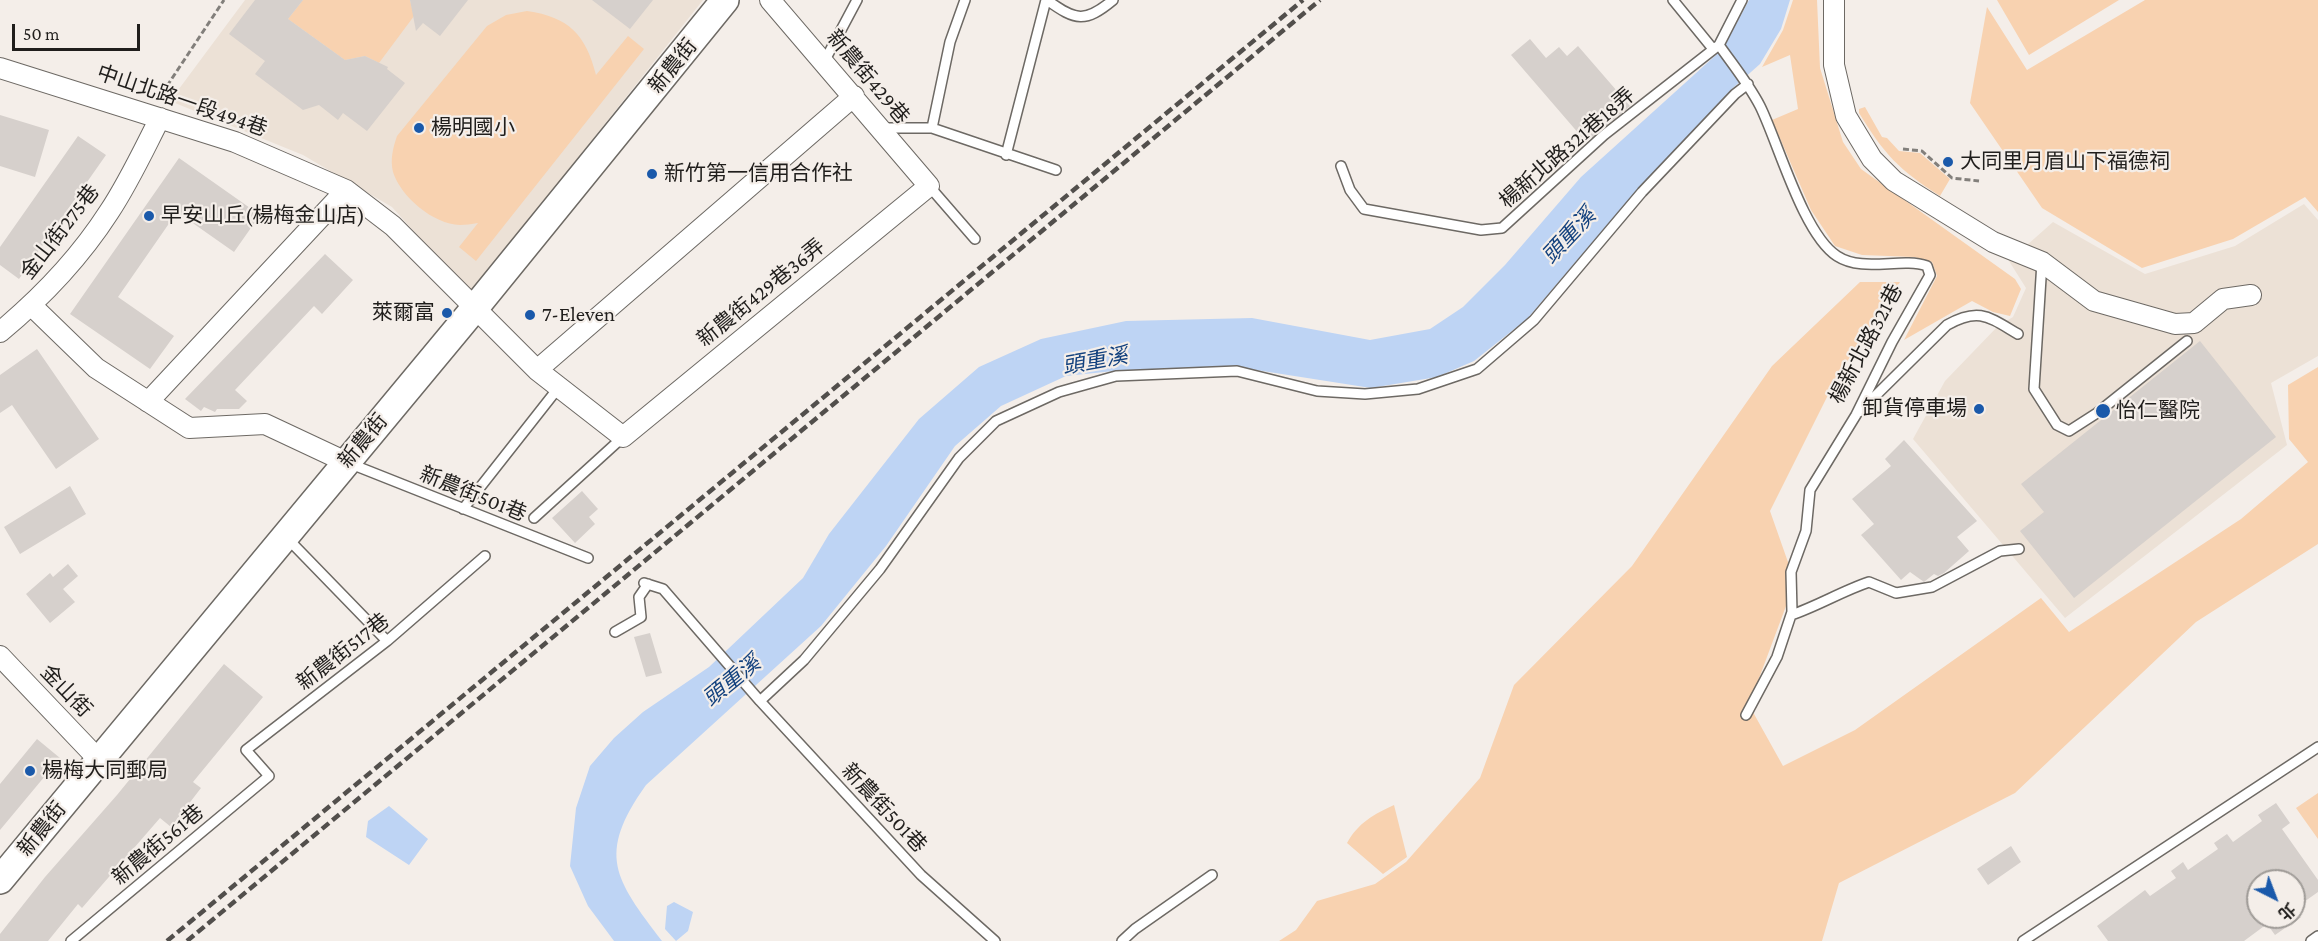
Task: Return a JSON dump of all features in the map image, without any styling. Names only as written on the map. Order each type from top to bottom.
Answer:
[{"type":"street","name":"新農街","points":[[0,880],[98,759],[474,309],[725,0]]},
{"type":"street","name":"新農街429巷","points":[[771,0],[929,186]]},
{"type":"street","points":[[1834,0],[1834,66],[1846,116],[1872,159],[1894,181],[1993,242],[2042,262],[2094,301],[2175,324],[2194,323],[2223,299],[2251,295]]},
{"type":"street","name":"中山北路一段494巷","points":[[0,68],[235,142],[346,190],[393,226],[537,370],[623,437]]},
{"type":"street","points":[[537,370],[854,96]]},
{"type":"street","name":"金山街275巷","points":[[0,332],[32,306],[110,211],[154,115]]},
{"type":"street","name":"新農街429巷36弄","points":[[623,437],[929,186]]},
{"type":"street","points":[[148,402],[346,190]]},
{"type":"street","points":[[32,306],[96,368],[189,428],[265,424],[345,462]]},
{"type":"street","name":"金山街","points":[[0,656],[98,759]]},
{"type":"lane","points":[[824,62],[857,0]]},
{"type":"lane","points":[[932,128],[950,42],[965,0]]},
{"type":"lane","points":[[1006,155],[1047,0],[1069,16],[1095,15],[1113,0]]},
{"type":"lane","points":[[760,701],[804,660],[880,569],[959,458],[996,421],[1059,392],[1116,376],[1236,371],[1317,391],[1365,394],[1418,389],[1477,369],[1534,320],[1642,192],[1747,82],[1673,0]]},
{"type":"lane","points":[[1717,47],[1742,0]]},
{"type":"lane","name":"楊新北路321巷18弄","points":[[1341,166],[1350,190],[1364,209],[1481,230],[1502,228],[1604,135],[1717,47]]},
{"type":"lane","name":"楊新北路321巷","points":[[1746,715],[1777,657],[1791,615],[1791,573],[1806,531],[1810,490],[1856,415],[1892,342],[1930,275],[1927,266],[1916,262],[1873,265],[1837,256],[1819,236],[1787,176],[1761,108],[1747,82]]},
{"type":"lane","points":[[882,128],[932,128],[1006,155],[1056,170]]},
{"type":"lane","points":[[929,186],[975,239]]},
{"type":"lane","points":[[2042,262],[2034,389],[2057,425],[2069,431],[2097,413],[2187,341]]},
{"type":"lane","points":[[1856,415],[1947,325],[1964,316],[1984,315],[2018,334]]},
{"type":"lane","points":[[463,509],[559,387]]},
{"type":"lane","points":[[534,519],[623,437]]},
{"type":"lane","name":"新農街501巷","points":[[345,462],[588,558]]},
{"type":"lane","points":[[285,536],[387,641]]},
{"type":"lane","points":[[1791,615],[1817,606],[1848,589],[1869,582],[1896,593],[1932,587],[2000,551],[2019,549]]},
{"type":"lane","name":"新農街517巷","points":[[269,776],[246,750],[387,641],[485,556]]},
{"type":"lane","name":"新農街501巷","points":[[615,632],[641,617],[639,597],[646,584],[663,589],[760,701],[921,875],[995,941]]},
{"type":"lane","points":[[2023,941],[2318,747]]},
{"type":"lane","name":"新農街561巷","points":[[71,941],[269,776]]},
{"type":"lane","points":[[1122,941],[1135,929],[1212,875]]},
{"type":"lane","points":[[2311,941],[2318,936]]},
{"type":"path","points":[[154,115],[225,0]]},
{"type":"path","points":[[1903,149],[1922,151],[1952,178],[1979,181]]},
{"type":"shaded area","name":"楊明國小","points":[[245,0],[703,0],[470,294],[392,207],[303,155],[170,101]]},
{"type":"shaded area","points":[[303,0],[410,0],[414,16],[379,63],[365,56],[345,60],[288,19]]},
{"type":"shaded area","points":[[1793,0],[1817,0],[1820,68],[1843,142],[1861,169],[2015,279],[2021,289],[2010,316],[1993,312],[1972,301],[1904,340],[1937,276],[1932,262],[1914,257],[1862,255],[1835,246],[1811,210],[1772,120],[1798,109],[1790,55],[1762,67],[1783,30]]},
{"type":"shaded area","points":[[1997,0],[2119,0],[2029,55]]},
{"type":"shaded area","points":[[2145,0],[2318,0],[2318,212],[2305,197],[2233,239],[2142,268],[2042,208],[1970,103],[1987,7],[2027,70]]},
{"type":"shaded area","points":[[527,11],[554,18],[574,30],[587,49],[596,75],[628,36],[644,49],[476,261],[459,247],[478,223],[460,225],[450,223],[439,220],[419,208],[403,191],[393,172],[393,149],[397,136],[487,26],[506,15]]},
{"type":"shaded area","points":[[1865,107],[1882,137],[1887,138],[1899,151],[1920,153],[1950,179],[1940,196],[1913,178],[1885,151],[1859,113],[1859,109]]},
{"type":"shaded area","name":"怡仁醫院","points":[[2304,204],[2318,220],[2318,356],[2271,383],[2287,445],[2065,618],[1913,439],[1945,381],[1998,326],[2013,317],[2026,288],[2009,261],[2053,222],[2145,274],[2235,246]]},
{"type":"shaded area","points":[[1860,282],[1900,282],[1837,377],[1770,511],[1795,582],[1749,705],[1783,766],[1855,730],[2041,598],[2069,632],[2241,519],[2308,462],[2289,439],[2288,385],[2318,367],[2318,544],[2196,622],[2015,793],[1839,883],[1822,941],[1279,941],[1296,930],[1317,901],[1375,884],[1406,862],[1480,778],[1514,685],[1632,566],[1772,366]]},
{"type":"shaded area","points":[[2318,793],[2318,839],[2296,808]]},
{"type":"shaded area","points":[[1394,805],[1407,857],[1383,874],[1347,843],[1367,820]]},
{"type":"water","name":"頭重溪","points":[[1749,0],[1790,0],[1781,29],[1760,64],[1733,88],[1631,197],[1527,319],[1474,361],[1437,377],[1371,388],[1237,367],[1114,371],[1066,376],[1001,406],[955,446],[886,546],[821,626],[646,785],[630,809],[621,830],[617,849],[618,866],[623,883],[662,941],[614,941],[588,906],[570,866],[576,808],[590,766],[614,738],[643,712],[709,667],[803,578],[829,534],[919,419],[979,367],[1041,339],[1126,321],[1252,318],[1370,340],[1430,329],[1463,307],[1505,265],[1581,177],[1716,55],[1726,43]]},
{"type":"water","points":[[389,806],[428,839],[409,865],[366,837],[368,821]]},
{"type":"water","points":[[674,902],[693,912],[688,931],[676,941],[665,929],[667,906]]},
{"type":"building","points":[[255,0],[303,0],[288,19],[345,60],[365,56],[388,67],[387,69],[405,83],[367,131],[343,113],[338,120],[319,105],[303,110],[255,74],[265,61],[229,34]]},
{"type":"building","points":[[410,0],[468,0],[440,36],[423,23],[416,31]]},
{"type":"building","points":[[592,0],[653,0],[630,29]]},
{"type":"building","points":[[1530,39],[1546,58],[1559,47],[1567,56],[1578,46],[1630,106],[1586,142],[1511,55]]},
{"type":"building","points":[[0,115],[49,130],[35,177],[0,166]]},
{"type":"building","points":[[78,136],[106,155],[19,279],[0,265],[0,247]]},
{"type":"building","points":[[179,158],[260,215],[234,252],[177,212],[118,297],[174,336],[150,369],[70,314]]},
{"type":"building","points":[[325,254],[353,280],[322,314],[314,306],[235,390],[247,401],[239,409],[217,409],[215,412],[204,407],[201,411],[185,399]]},
{"type":"building","name":"怡仁醫院","points":[[2200,341],[2276,437],[2074,598],[2020,531],[2044,512],[2021,484]]},
{"type":"building","points":[[37,349],[99,439],[56,469],[12,405],[0,413],[0,375]]},
{"type":"building","points":[[1904,440],[1977,521],[1957,537],[1969,551],[1944,573],[1938,576],[1934,574],[1924,582],[1910,572],[1901,580],[1861,535],[1874,524],[1852,499],[1891,466],[1885,459]]},
{"type":"building","points":[[70,486],[86,514],[20,554],[4,527]]},
{"type":"building","points":[[582,491],[598,509],[589,517],[595,524],[575,543],[552,518]]},
{"type":"building","points":[[68,564],[78,576],[63,589],[75,602],[50,623],[26,594],[50,573],[53,577]]},
{"type":"building","points":[[650,633],[662,673],[646,677],[634,637]]},
{"type":"building","points":[[224,664],[263,697],[193,782],[201,788],[171,827],[160,818],[82,908],[78,904],[48,941],[0,941],[0,934],[45,877],[117,795]]},
{"type":"building","name":"楊梅大同郵局","points":[[37,739],[60,758],[0,830],[0,784]]},
{"type":"building","points":[[2276,803],[2290,823],[2282,829],[2318,880],[2318,892],[2306,900],[2306,869],[2246,869],[2246,929],[2260,929],[2244,941],[2108,941],[2097,926],[2145,890],[2150,896],[2176,878],[2171,871],[2183,862],[2188,870],[2218,849],[2214,843],[2227,834],[2233,842],[2262,821],[2258,815]]},
{"type":"building","points":[[2011,846],[2021,862],[1988,885],[1977,869]]},
{"type":"building","points":[[2271,929],[2284,929],[2275,935]]},
{"type":"railway","points":[[167,941],[1303,0]]},
{"type":"railway","points":[[187,941],[1320,0]]},
{"type":"place","name":"楊明國小","points":[[419,128]]},
{"type":"place","name":"大同里月眉山下福德祠","points":[[1948,162]]},
{"type":"place","name":"新竹第一信用合作社","points":[[652,174]]},
{"type":"place","name":"早安山丘(楊梅金山店)","points":[[149,216]]},
{"type":"place","name":"萊爾富","points":[[447,313]]},
{"type":"place","name":"7-Eleven","points":[[530,315]]},
{"type":"place","name":"卸貨停車場","points":[[1979,409]]},
{"type":"place","name":"怡仁醫院","points":[[2103,411]]},
{"type":"place","name":"楊梅大同郵局","points":[[30,771]]}]
